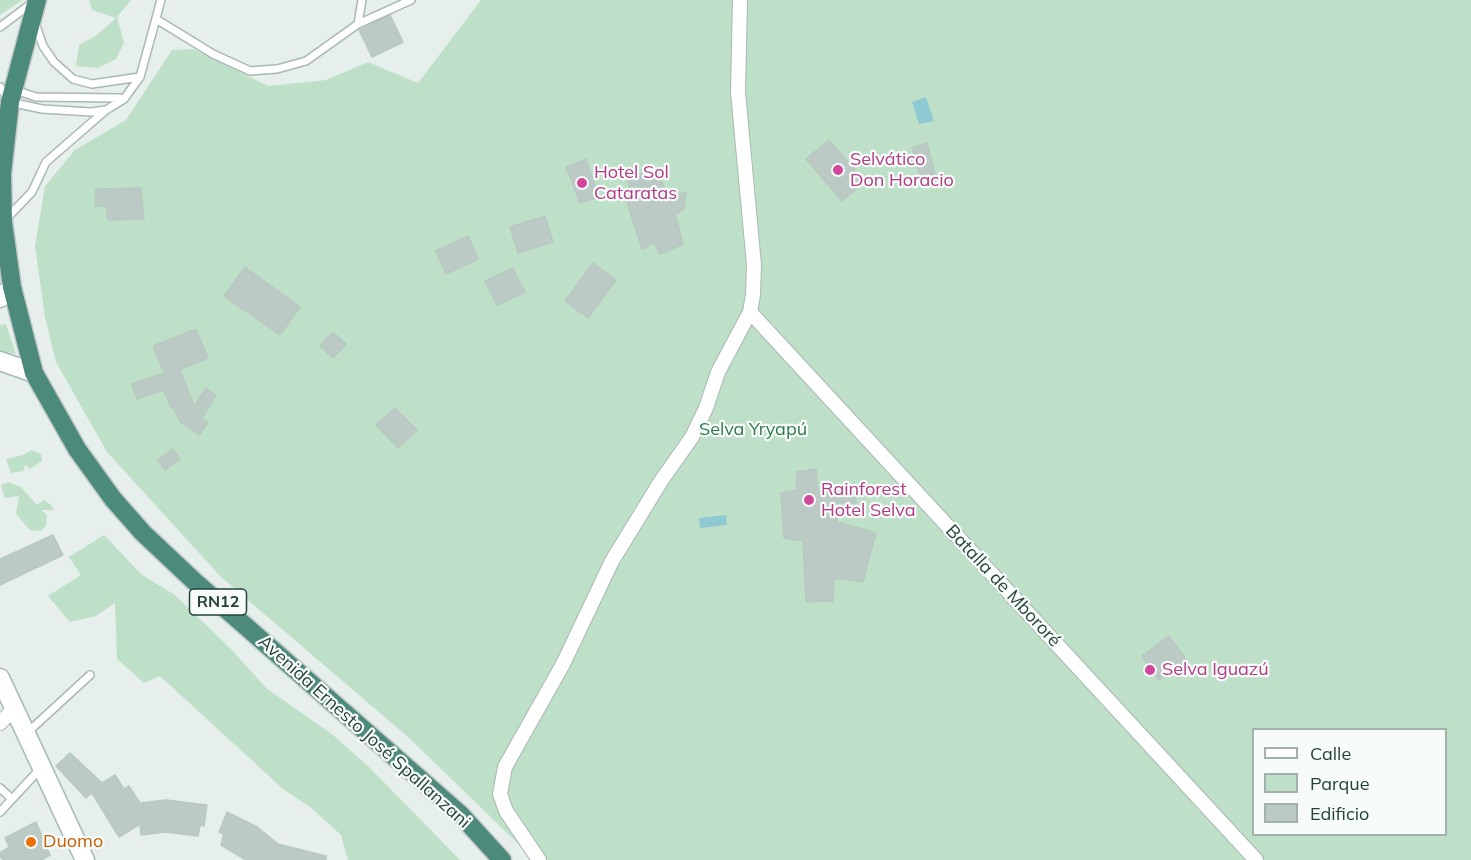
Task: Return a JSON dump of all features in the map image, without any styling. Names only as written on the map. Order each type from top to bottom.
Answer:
[{"type":"highway","name":"Avenida Ernesto José Spallanzani","points":[[35,5],[8,93],[2,174],[6,293],[34,373],[77,449],[113,499],[143,533],[194,581],[461,815],[502,860]]},
{"type":"main road","points":[[0,362],[34,373]]},
{"type":"main road","points":[[0,678],[85,860]]},
{"type":"street","points":[[539,860],[506,811],[500,794],[504,767],[563,664],[612,561],[692,437],[706,408],[718,372],[750,312],[754,265],[738,92],[740,0]]},
{"type":"street","name":"Batalla de Mbororé","points":[[750,312],[1256,860]]},
{"type":"street","points":[[0,723],[14,709]]},
{"type":"lane","points":[[3,222],[33,192],[46,162],[123,98],[140,77],[161,0]]},
{"type":"lane","points":[[358,24],[362,0]]},
{"type":"lane","points":[[156,19],[213,54],[250,71],[277,69],[306,61],[358,24],[411,0]]},
{"type":"lane","points":[[0,27],[35,5],[43,46],[54,62],[73,79],[92,84],[140,77]]},
{"type":"lane","points":[[8,93],[36,97],[105,100],[123,98]]},
{"type":"lane","points":[[8,93],[42,109],[91,112],[106,110]]},
{"type":"lane","points":[[26,734],[90,675]]},
{"type":"lane","points":[[0,812],[42,767]]},
{"type":"lane","points":[[0,788],[12,799]]},
{"type":"green space","points":[[0,0],[22,0],[0,15]]},
{"type":"green space","points":[[89,0],[131,0],[117,17],[124,43],[116,59],[98,68],[76,66],[79,45],[97,35],[116,18],[92,10]]},
{"type":"green space","name":"Selva Yryapú","points":[[481,0],[1471,0],[1471,860],[535,860],[408,737],[221,577],[107,452],[56,362],[45,317],[35,246],[45,186],[75,150],[126,120],[172,50],[193,49],[268,86],[326,80],[368,62],[418,83]]},
{"type":"green space","points":[[6,324],[16,354],[0,351],[0,325]]},
{"type":"green space","points":[[32,450],[41,454],[42,461],[30,469],[25,464],[24,471],[11,473],[6,459]]},
{"type":"green space","points":[[8,482],[21,487],[37,505],[44,500],[51,505],[54,510],[41,510],[47,515],[46,526],[40,531],[30,530],[16,514],[19,496],[5,498],[1,485]]},
{"type":"green space","points":[[104,535],[142,575],[175,595],[232,650],[266,688],[333,735],[369,767],[460,860],[348,860],[341,835],[310,807],[283,789],[160,676],[144,683],[117,659],[115,603],[96,616],[70,622],[48,596],[81,575],[69,557]]},
{"type":"water","points":[[926,97],[934,121],[919,124],[912,102]]},
{"type":"water","points":[[726,515],[727,525],[700,528],[699,518]]},
{"type":"building","points":[[390,15],[403,42],[372,57],[359,30]]},
{"type":"building","points":[[829,140],[865,182],[842,201],[806,159]]},
{"type":"building","points":[[927,143],[935,175],[921,180],[912,148]]},
{"type":"building","points":[[586,159],[599,197],[580,203],[566,167]]},
{"type":"building","points":[[657,169],[668,198],[686,192],[684,209],[675,214],[683,244],[660,254],[654,243],[642,249],[623,190],[630,188],[627,178]]},
{"type":"building","points":[[141,188],[144,219],[108,220],[106,206],[95,206],[96,189]]},
{"type":"building","points":[[545,216],[553,242],[518,253],[510,227]]},
{"type":"building","points":[[468,236],[478,259],[446,274],[436,251]]},
{"type":"building","points":[[593,263],[616,280],[588,318],[565,301]]},
{"type":"building","points":[[245,267],[300,307],[280,335],[224,296]]},
{"type":"building","points":[[513,268],[525,292],[497,305],[485,281]]},
{"type":"building","points":[[196,329],[208,358],[180,370],[194,406],[206,388],[216,395],[202,418],[208,423],[199,435],[180,422],[164,390],[137,399],[132,384],[164,373],[153,346]]},
{"type":"building","points":[[333,332],[346,344],[333,358],[320,346]]},
{"type":"building","points":[[395,408],[417,430],[398,448],[376,425]]},
{"type":"building","points":[[173,449],[180,459],[165,470],[158,460]]},
{"type":"building","points":[[816,469],[818,491],[855,484],[856,503],[835,503],[837,522],[876,533],[863,582],[834,578],[833,601],[806,602],[803,541],[784,538],[781,493],[796,490],[797,472]]},
{"type":"building","points":[[53,535],[63,555],[0,585],[0,559]]},
{"type":"building","points":[[1169,636],[1187,660],[1159,680],[1142,656]]},
{"type":"building","points":[[70,753],[102,783],[115,775],[124,789],[129,786],[140,803],[166,800],[207,805],[204,826],[200,825],[198,836],[166,832],[141,835],[140,824],[119,837],[92,793],[86,798],[56,766]]},
{"type":"building","points":[[227,812],[257,827],[278,844],[326,856],[326,860],[246,860],[221,845],[224,834],[219,832]]},
{"type":"building","points":[[36,822],[50,855],[42,860],[4,860],[0,857],[0,853],[9,847],[5,838]]},
{"type":"place","name":"Selvático Don Horacio","points":[[838,170]]},
{"type":"place","name":"Hotel Sol Cataratas","points":[[582,183]]},
{"type":"place","name":"Rainforest Hotel Selva","points":[[809,500]]},
{"type":"place","name":"Selva Iguazú","points":[[1150,670]]},
{"type":"place","name":"Duomo","points":[[31,842]]}]
